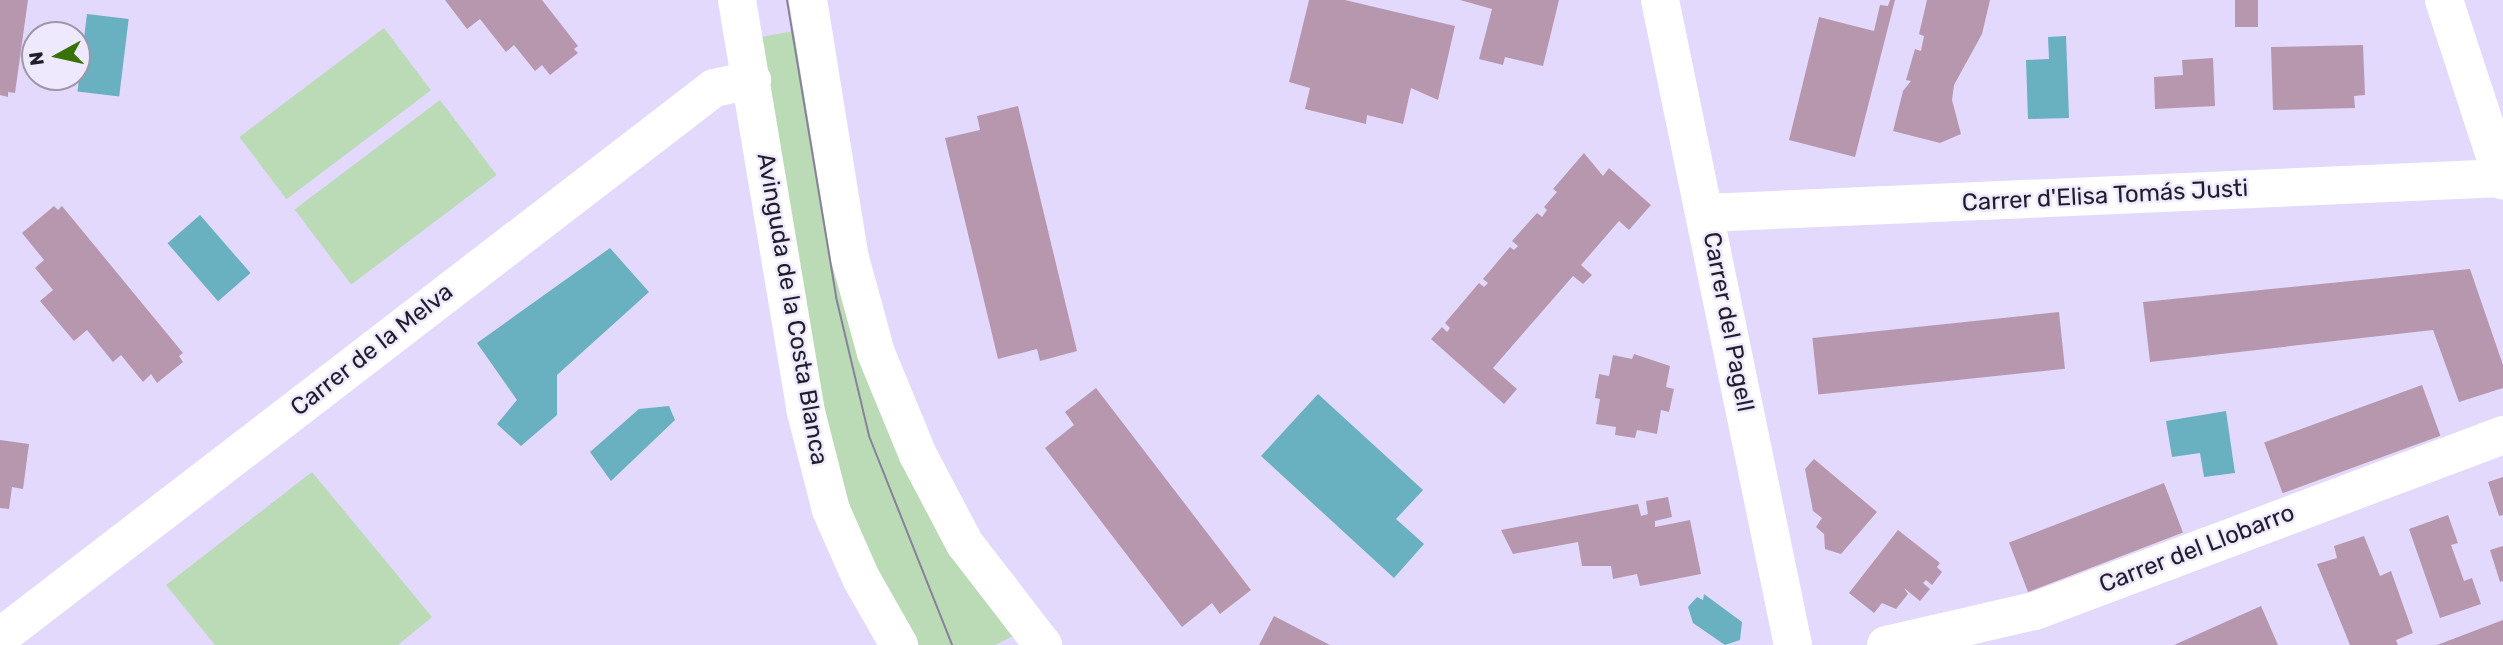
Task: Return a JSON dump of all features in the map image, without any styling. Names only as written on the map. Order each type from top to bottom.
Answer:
[{"type":"street","name":"Avinguda de la Costa Blanca","points":[[737,0],[805,408],[831,510],[861,578],[899,645]]},
{"type":"street","points":[[808,0],[850,258],[876,353],[918,455],[965,544],[1043,645]]},
{"type":"street","name":"Carrer del Pagell","points":[[1660,0],[1793,645]]},
{"type":"street","points":[[2444,0],[2503,179]]},
{"type":"street","name":"Carrer de la Melva","points":[[0,637],[714,88],[752,80]]},
{"type":"street","name":"Carrer d'Elisa Tomás Justi","points":[[1706,213],[2503,179]]},
{"type":"street","name":"Carrer del Llobarro","points":[[1886,645],[2035,611],[2503,435]]},
{"type":"shaded area","points":[[87,14],[129,19],[119,97],[77,91],[91,91],[91,21],[86,21]]},
{"type":"shaded area","points":[[384,28],[431,90],[286,199],[239,137]]},
{"type":"shaded area","points":[[794,31],[832,261],[858,354],[1015,635],[995,645],[919,645],[870,559],[828,448],[761,37]]},
{"type":"shaded area","points":[[2066,36],[2069,118],[2028,119],[2026,60],[2049,59],[2048,37]]},
{"type":"shaded area","points":[[440,100],[497,175],[351,285],[295,210]]},
{"type":"shaded area","points":[[200,215],[251,273],[218,301],[168,243]]},
{"type":"shaded area","points":[[610,248],[649,292],[557,375],[557,415],[521,446],[497,424],[517,400],[477,343]]},
{"type":"shaded area","points":[[1318,394],[1423,490],[1396,519],[1424,544],[1394,578],[1261,456]]},
{"type":"shaded area","points":[[669,406],[675,420],[611,481],[590,452],[639,409]]},
{"type":"shaded area","points":[[2226,411],[2235,473],[2204,477],[2200,453],[2172,457],[2166,421]]},
{"type":"shaded area","points":[[312,472],[432,617],[398,645],[215,645],[166,585]]},
{"type":"shaded area","points":[[1704,594],[1742,622],[1740,640],[1725,645],[1693,623],[1688,607],[1697,597],[1703,600]]},
{"type":"building","points":[[0,0],[28,0],[25,21],[21,21],[21,50],[15,93],[8,92],[8,97],[0,95]]},
{"type":"building","points":[[445,0],[542,0],[578,46],[574,49],[578,53],[550,75],[542,65],[535,71],[514,45],[506,52],[480,19],[467,29]]},
{"type":"building","points":[[1309,0],[1345,0],[1455,26],[1438,100],[1411,88],[1403,124],[1367,115],[1366,124],[1305,109],[1310,88],[1289,82]]},
{"type":"building","points":[[1460,0],[1559,0],[1543,66],[1505,57],[1503,65],[1479,59],[1492,9]]},
{"type":"building","points":[[1890,0],[1895,0],[1855,157],[1789,140],[1819,17],[1874,31],[1880,5],[1888,6]]},
{"type":"building","points":[[1927,0],[1990,0],[1982,34],[1954,85],[1952,100],[1961,134],[1940,143],[1893,131],[1903,91],[1911,81],[1906,80],[1915,49],[1921,51],[1924,36],[1919,34]]},
{"type":"building","points":[[2235,0],[2258,0],[2258,27],[2235,27]]},
{"type":"building","points":[[2363,45],[2365,95],[2354,96],[2355,108],[2273,110],[2271,47]]},
{"type":"building","points":[[2213,58],[2215,106],[2155,109],[2154,77],[2183,75],[2182,60]]},
{"type":"building","points":[[1018,106],[1077,351],[1040,361],[1037,349],[998,359],[945,138],[980,130],[977,116]]},
{"type":"building","points":[[1584,153],[1603,176],[1609,168],[1651,205],[1629,230],[1619,221],[1581,265],[1592,275],[1583,284],[1573,276],[1493,368],[1517,389],[1504,404],[1431,339],[1442,327],[1447,332],[1450,328],[1445,323],[1479,283],[1484,287],[1488,283],[1483,279],[1510,247],[1514,250],[1518,246],[1512,241],[1537,213],[1542,217],[1547,210],[1544,207],[1557,192],[1553,189]]},
{"type":"building","points":[[54,206],[58,210],[62,206],[183,353],[179,356],[183,362],[157,383],[151,374],[143,382],[121,355],[113,362],[87,330],[74,341],[40,301],[53,290],[35,268],[44,260],[22,233]]},
{"type":"building","points":[[2470,269],[2503,365],[2503,388],[2459,402],[2433,330],[2150,362],[2143,302]]},
{"type":"building","points":[[2059,312],[2065,369],[1818,395],[1812,338]]},
{"type":"building","points":[[1634,354],[1670,366],[1666,387],[1674,389],[1669,412],[1661,410],[1657,434],[1637,430],[1635,438],[1615,435],[1616,427],[1596,424],[1600,399],[1595,398],[1599,374],[1609,376],[1613,355],[1632,359]]},
{"type":"building","points":[[2422,385],[2440,436],[2283,493],[2264,442]]},
{"type":"building","points":[[1096,388],[1251,590],[1220,614],[1212,603],[1182,627],[1045,448],[1074,425],[1065,412]]},
{"type":"building","points":[[0,440],[29,444],[23,489],[12,487],[9,509],[0,508]]},
{"type":"building","points":[[1814,459],[1877,512],[1841,554],[1825,549],[1824,534],[1816,527],[1822,518],[1813,511],[1805,469]]},
{"type":"building","points":[[2503,477],[2503,515],[2499,516],[2488,482]]},
{"type":"building","points":[[2164,483],[2183,532],[2028,592],[2009,542]]},
{"type":"building","points":[[1668,497],[1672,517],[1655,521],[1655,527],[1690,520],[1701,574],[1640,586],[1637,574],[1613,579],[1611,566],[1582,566],[1578,542],[1513,554],[1501,530],[1638,504],[1641,516],[1648,514],[1646,501]]},
{"type":"building","points":[[2448,515],[2458,543],[2451,545],[2464,581],[2472,578],[2481,604],[2440,618],[2409,529]]},
{"type":"building","points":[[1898,530],[1940,563],[1937,567],[1942,572],[1932,585],[1926,580],[1923,583],[1930,589],[1920,601],[1904,588],[1908,594],[1896,609],[1882,603],[1874,613],[1849,593]]},
{"type":"building","points":[[2364,536],[2380,576],[2391,571],[2413,633],[2396,640],[2398,645],[2350,645],[2317,564],[2337,558],[2334,546]]},
{"type":"building","points":[[2503,546],[2503,581],[2500,582],[2490,550]]},
{"type":"building","points":[[2261,606],[2278,645],[2174,645]]},
{"type":"building","points":[[1274,616],[1330,645],[1259,645]]},
{"type":"building","points":[[2503,620],[2503,645],[2437,645]]},
{"type":"tram line","points":[[787,0],[836,297],[869,436],[952,645]]}]
